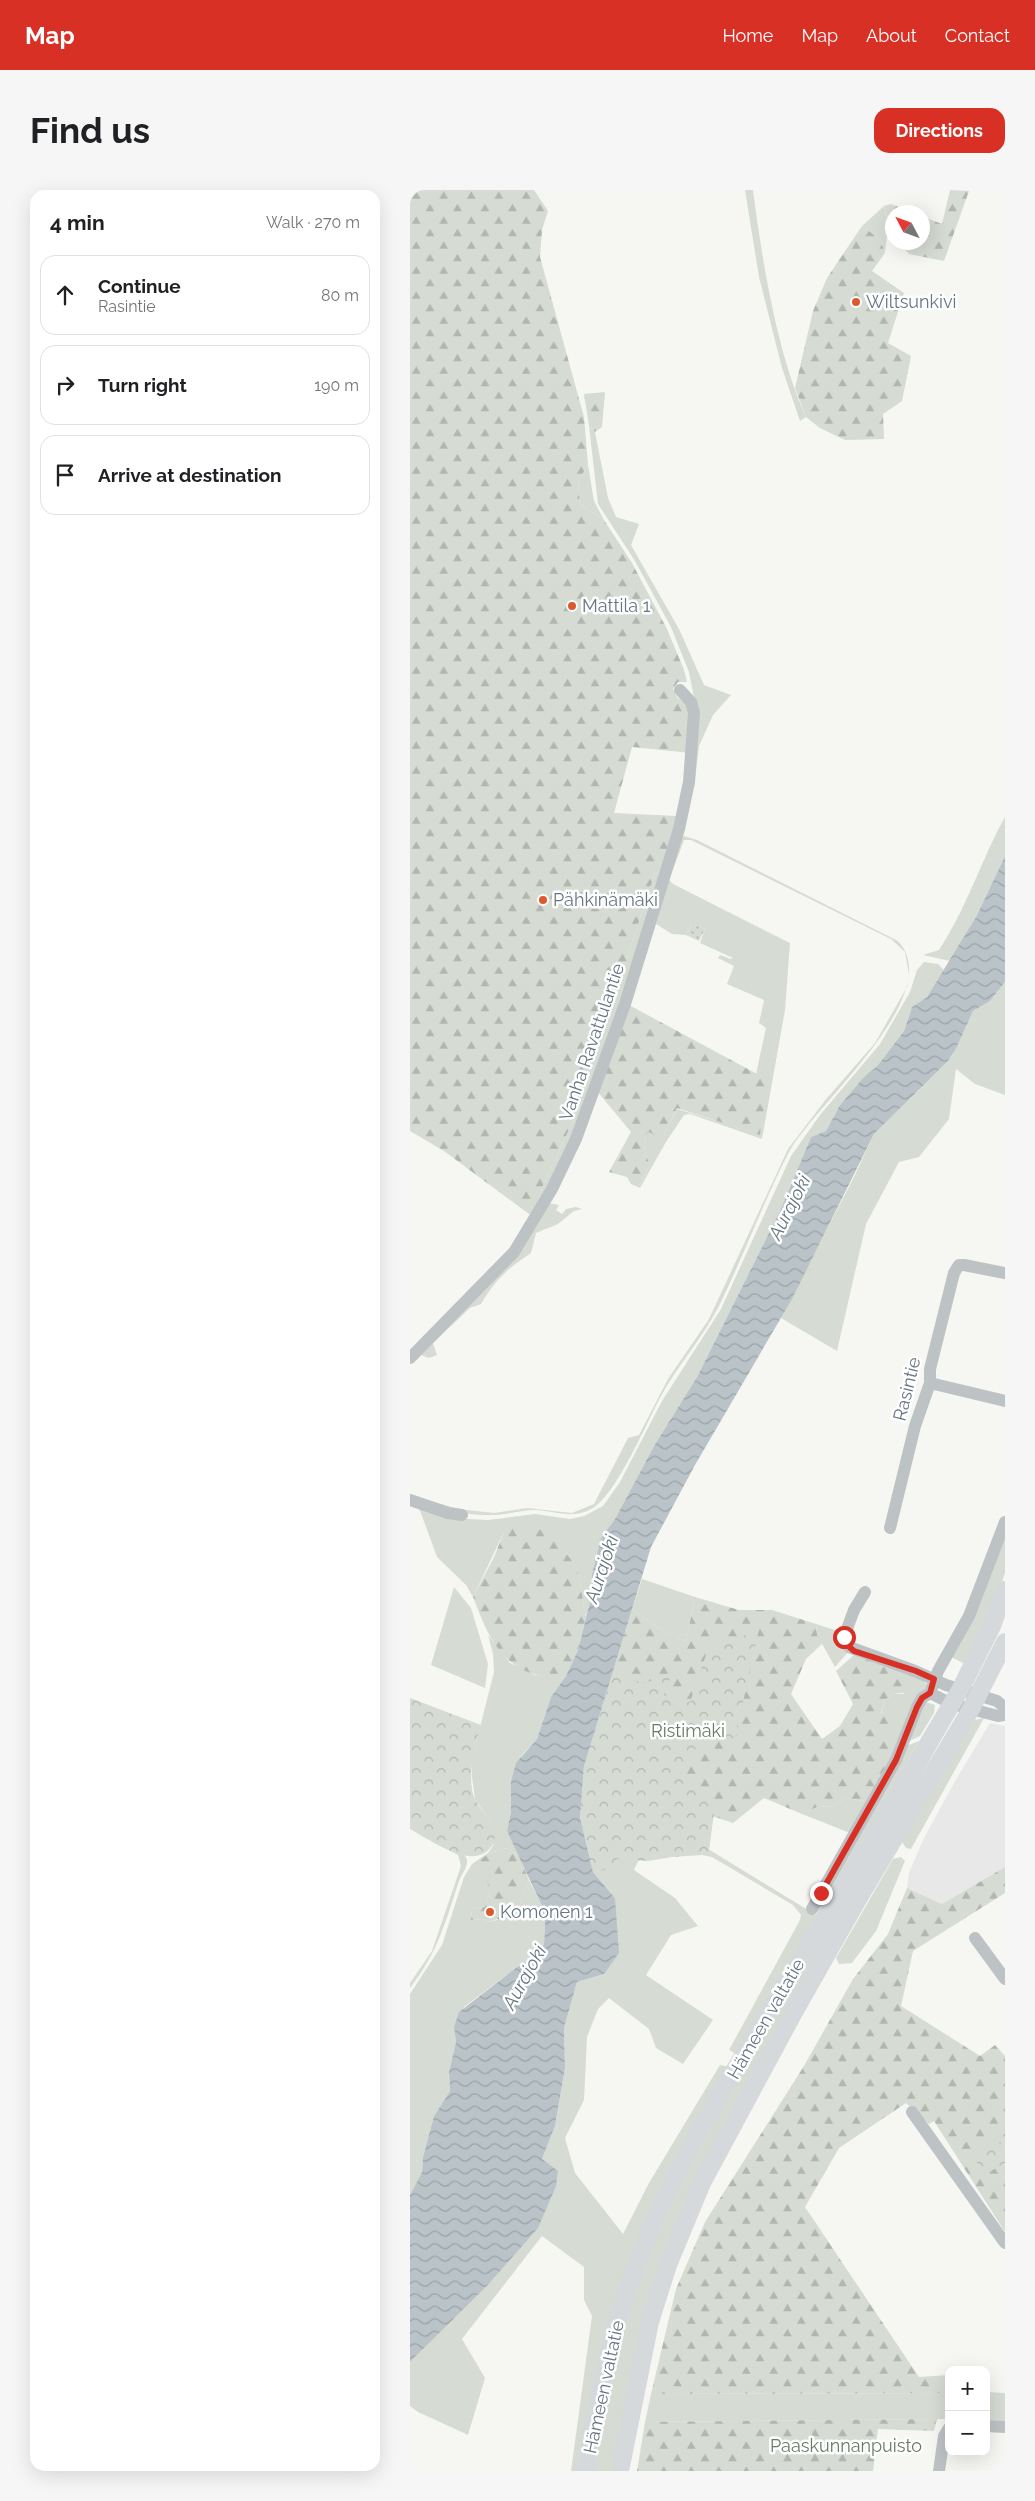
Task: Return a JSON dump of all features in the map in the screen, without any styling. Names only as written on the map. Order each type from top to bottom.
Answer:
[{"type":"highway","name":"Hämeen valtatie","points":[[586,2471],[594,2417],[610,2346],[642,2248],[662,2203],[705,2122],[956,1697],[992,1626],[1005,1590]]},
{"type":"highway","name":"Hämeen valtatie","points":[[620,2471],[650,2322],[668,2265],[702,2183],[848,1917],[975,1702],[1005,1642]]},
{"type":"street","name":"Vanha Ravattulantie","points":[[410,1358],[514,1252],[539,1212],[576,1139],[625,1004],[679,829],[689,782],[694,713],[691,702],[680,690]]},
{"type":"street","name":"Rasintie","points":[[890,1528],[922,1400],[930,1383],[930,1368],[954,1273],[959,1265],[964,1265],[1005,1273]]},
{"type":"street","points":[[930,1383],[1005,1401]]},
{"type":"street","points":[[410,1500],[448,1513],[462,1515]]},
{"type":"street","points":[[930,1693],[934,1679],[969,1616],[1005,1522]]},
{"type":"street","points":[[865,1592],[850,1617],[844,1637],[846,1644],[854,1651],[916,1671],[934,1679],[956,1697]]},
{"type":"street","points":[[812,1909],[896,1760],[922,1698],[930,1693],[956,1697],[975,1702],[998,1716],[1005,1715]]},
{"type":"street","points":[[975,1702],[997,1701],[1005,1708]]},
{"type":"street","points":[[975,1938],[1005,1979]]},
{"type":"street","points":[[912,2112],[1005,2243]]},
{"type":"street","points":[[990,2426],[1005,2427]]},
{"type":"street","points":[[939,2471],[945,2434]]},
{"type":"shaded area","points":[[990,1723],[1005,1726],[1005,1867],[942,1904],[907,1888],[909,1873],[924,1838]]},
{"type":"green space","points":[[410,190],[534,190],[548,211],[542,230],[540,257],[584,417],[588,465],[578,481],[580,504],[604,520],[632,563],[667,629],[687,682],[678,682],[673,689],[677,697],[688,706],[690,753],[632,747],[614,813],[677,816],[661,874],[655,873],[573,1121],[541,1190],[535,1212],[529,1214],[444,1151],[410,1131]]},
{"type":"green space","points":[[745,190],[753,190],[766,276],[779,336],[796,392],[806,417],[800,421],[782,368],[759,277]]},
{"type":"green space","points":[[950,190],[969,191],[944,261],[909,254],[905,250],[930,250],[930,220],[942,224]]},
{"type":"green space","points":[[884,206],[885,253],[880,239],[862,226]]},
{"type":"green space","points":[[862,226],[880,239],[885,253],[872,271],[904,293],[888,343],[911,356],[902,401],[883,414],[884,439],[845,440],[820,428],[806,417],[795,388],[813,311],[827,278]]},
{"type":"green space","points":[[605,392],[602,427],[595,432],[589,426],[584,394]]},
{"type":"green space","points":[[589,426],[595,432],[608,498],[616,517],[639,524],[631,545],[679,629],[704,685],[731,695],[713,715],[699,746],[694,788],[695,703],[689,672],[671,627],[635,561],[598,504]]},
{"type":"green space","points":[[588,465],[594,501],[604,520],[580,504],[578,481]]},
{"type":"green space","points":[[1005,817],[1005,856],[976,917],[950,961],[923,955],[939,950],[949,934]]},
{"type":"green space","points":[[684,836],[697,840],[898,941],[902,949],[891,939],[691,840],[684,840],[669,880],[673,884],[790,943],[785,1010],[762,1139],[690,1114],[684,1115],[640,1188],[638,1187],[650,1165],[645,1152],[644,1138],[649,1132],[662,1139],[677,1109],[760,1134],[767,1081],[756,1074],[766,1028],[759,1023],[764,1000],[727,984],[734,966],[718,958],[720,955],[730,959],[733,958],[700,943],[705,929],[692,923],[686,935],[672,934],[656,924],[679,838]]},
{"type":"green space","points":[[655,873],[661,874],[622,1001],[565,1156],[535,1212],[541,1190],[573,1121]]},
{"type":"green space","points":[[692,923],[705,929],[699,941],[686,935]]},
{"type":"green space","points":[[924,962],[938,964],[944,970],[927,997],[912,1007],[904,1031],[878,1065],[863,1078],[840,1105],[826,1131],[811,1137],[780,1211],[697,1377],[654,1446],[615,1519],[601,1538],[592,1574],[592,1594],[586,1617],[577,1566],[504,1532],[473,1597],[466,1585],[437,1557],[419,1508],[449,1518],[488,1520],[535,1514],[570,1519],[584,1516],[603,1506],[620,1482],[662,1401],[721,1309],[791,1156],[820,1115],[880,1044],[910,992],[917,970]]},
{"type":"green space","points":[[908,969],[909,975],[906,989]]},
{"type":"green space","points":[[1005,982],[1005,1095],[975,1084],[956,1069],[949,1119],[919,1157],[899,1162],[866,1224],[837,1351],[781,1318],[854,1177],[874,1134],[947,1062],[956,1049],[973,1011],[990,1001]]},
{"type":"green space","points":[[906,989],[892,1019],[872,1049],[803,1132],[789,1152],[719,1306],[666,1387],[621,1473],[602,1500],[593,1508],[578,1514],[535,1510],[498,1515],[480,1515],[450,1510],[410,1495],[458,1509],[494,1513],[527,1508],[572,1513],[594,1504],[628,1438],[639,1435],[668,1379],[709,1319],[788,1149],[827,1098],[875,1043]]},
{"type":"green space","points":[[629,1005],[768,1080],[760,1135],[677,1108],[662,1140],[649,1132],[644,1138],[645,1152],[650,1165],[638,1187],[631,1184],[627,1177],[609,1172],[631,1132],[597,1091]]},
{"type":"green space","points":[[548,1203],[559,1205],[556,1210],[562,1214],[566,1209],[576,1207],[582,1209],[574,1211],[558,1224],[536,1233],[531,1253],[503,1275],[481,1304],[470,1308],[433,1343],[437,1355],[429,1358],[421,1355]]},
{"type":"green space","points":[[513,1525],[546,1531],[577,1566],[586,1617],[578,1650],[566,1676],[538,1675],[522,1669],[511,1662],[502,1653],[488,1632],[473,1597],[494,1557],[504,1532]]},
{"type":"green space","points":[[1005,1533],[1005,1573],[997,1596],[965,1664],[951,1657]]},
{"type":"green space","points":[[642,1579],[695,1597],[686,1642],[658,1628],[632,1609]]},
{"type":"green space","points":[[454,1587],[471,1608],[488,1664],[485,1688],[431,1665]]},
{"type":"green space","name":"Ristimäki","points":[[695,1597],[739,1610],[772,1610],[816,1624],[817,1635],[823,1643],[806,1659],[791,1694],[822,1739],[840,1726],[853,1704],[836,1671],[855,1654],[918,1676],[917,1684],[911,1692],[893,1694],[884,1701],[881,1713],[889,1721],[891,1756],[880,1781],[870,1797],[864,1801],[845,1798],[835,1806],[817,1807],[802,1814],[764,1798],[733,1823],[712,1816],[702,1855],[639,1859],[584,1766],[632,1609],[658,1628],[686,1642]]},
{"type":"green space","points":[[816,1624],[841,1632],[849,1651],[835,1667],[817,1635]]},
{"type":"green space","points":[[754,1625],[759,1629],[735,1739],[702,1733],[684,1771],[714,1813],[709,1851],[648,1861],[616,1859],[610,1869],[593,1872],[580,1818],[584,1766],[614,1670],[642,1683],[671,1676],[664,1695],[690,1702],[711,1640],[736,1645]]},
{"type":"green space","points":[[488,1635],[510,1663],[535,1675],[566,1676],[551,1697],[537,1739],[522,1755],[511,1782],[511,1812],[507,1831],[519,1856],[506,1848],[490,1853],[490,1891],[485,1907],[472,1909],[471,1920],[482,1919],[490,1922],[516,1915],[529,1880],[542,1906],[545,1924],[544,1944],[535,1957],[517,1967],[464,2007],[454,2027],[456,2042],[449,2072],[450,2091],[434,2116],[423,2157],[422,2172],[410,2195],[410,1994],[442,1945],[464,1877],[472,1864],[489,1852],[493,1845],[491,1823],[475,1799],[472,1777],[472,1759],[494,1672],[493,1654]]},
{"type":"green space","points":[[918,1676],[927,1685],[895,1756],[850,1833],[802,1814],[817,1807],[835,1806],[845,1798],[864,1801],[884,1701],[893,1694],[903,1694]]},
{"type":"green space","points":[[410,1698],[481,1725],[472,1765],[472,1790],[476,1802],[491,1822],[495,1834],[492,1845],[482,1854],[473,1856],[462,1855],[450,1851],[410,1829]]},
{"type":"green space","points":[[926,1702],[935,1705],[934,1713],[920,1736],[907,1742]]},
{"type":"green space","points":[[984,1718],[911,1849],[906,1848],[902,1842],[970,1721]]},
{"type":"green space","points":[[952,1720],[686,2203],[613,2471],[593,2471],[600,2422],[627,2312],[672,2196],[712,2124]]},
{"type":"green space","points":[[919,1741],[738,2055],[729,2050],[801,1915],[793,1905],[712,1857],[702,1855],[705,1847],[816,1915],[821,1906],[822,1898],[906,1746]]},
{"type":"green space","points":[[410,1829],[459,1851],[466,1857],[467,1863],[434,1949],[420,1975],[410,1988],[410,1983],[432,1951],[461,1866],[458,1855]]},
{"type":"green space","points":[[506,1848],[519,1856],[529,1880],[516,1915],[515,1927],[497,1919],[490,1922],[482,1919],[471,1920],[472,1909],[485,1907],[490,1891],[480,1860],[490,1853]]},
{"type":"green space","points":[[589,1854],[639,1859],[634,1870],[675,1898],[698,1926],[671,1935],[646,1975],[713,2020],[683,2064],[656,2048],[649,2029],[609,1998],[598,2009],[587,2037],[584,2100],[565,2138],[575,2173],[623,2234],[649,2183],[720,2065],[731,2067],[661,2191],[580,2471],[571,2471],[592,2316],[584,2300],[584,2267],[542,2236],[462,2339],[485,2378],[468,2435],[418,2412],[410,2406],[410,2362],[487,2286],[537,2228],[542,2159],[555,2126],[565,2068],[564,2028],[577,1982],[604,1974],[615,1898],[593,1872]]},
{"type":"green space","points":[[901,1857],[905,1861],[876,1931],[852,1963],[839,1964],[836,1958],[893,1859]]},
{"type":"green space","points":[[1005,1867],[1005,1893],[913,1951],[901,2006],[980,2056],[995,2045],[1005,2056],[1005,2232],[934,2121],[929,2124],[906,2103],[839,2148],[805,2207],[919,2377],[945,2375],[945,2393],[651,2394],[676,2289],[705,2222],[804,2066],[853,1979],[888,1934],[907,1888],[942,1904]]},
{"type":"green space","points":[[987,2137],[998,2140],[1005,2147],[1005,2163],[989,2172],[983,2172],[974,2158]]},
{"type":"green space","points":[[990,2392],[1005,2393],[1005,2421],[990,2420]]},
{"type":"green space","points":[[945,2393],[945,2419],[645,2422],[651,2394]]},
{"type":"green space","name":"Paaskunnanpuisto","points":[[937,2419],[934,2431],[878,2429],[873,2471],[637,2471],[645,2422]]},
{"type":"water","name":"Aurajoki","points":[[1005,856],[1005,982],[990,1001],[973,1011],[956,1049],[947,1062],[874,1134],[792,1299],[695,1465],[651,1547],[584,1766],[580,1818],[593,1872],[615,1898],[619,1953],[604,1974],[577,1982],[564,2028],[565,2068],[555,2126],[542,2159],[558,2171],[556,2186],[538,2228],[487,2286],[410,2362],[410,2195],[422,2172],[423,2157],[434,2116],[450,2091],[449,2072],[456,2042],[454,2027],[459,2012],[517,1967],[535,1957],[544,1944],[545,1924],[542,1906],[507,1831],[511,1812],[511,1782],[516,1763],[537,1739],[551,1697],[566,1676],[578,1650],[592,1594],[592,1574],[601,1538],[615,1519],[654,1446],[697,1377],[780,1211],[811,1137],[826,1131],[840,1105],[863,1078],[878,1065],[904,1031],[912,1007],[927,997],[976,917]]},
{"type":"place","name":"Wiltsunkivi","points":[[856,302]]},
{"type":"place","name":"Mattila 1","points":[[572,606]]},
{"type":"place","name":"Pähkinämäki","points":[[543,900]]},
{"type":"place","name":"Komonen 1","points":[[490,1912]]},
{"type":"route","points":[[821,1893],[896,1760],[913,1714],[922,1698],[930,1693],[934,1679],[916,1671],[854,1651],[846,1644],[844,1637]]}]
